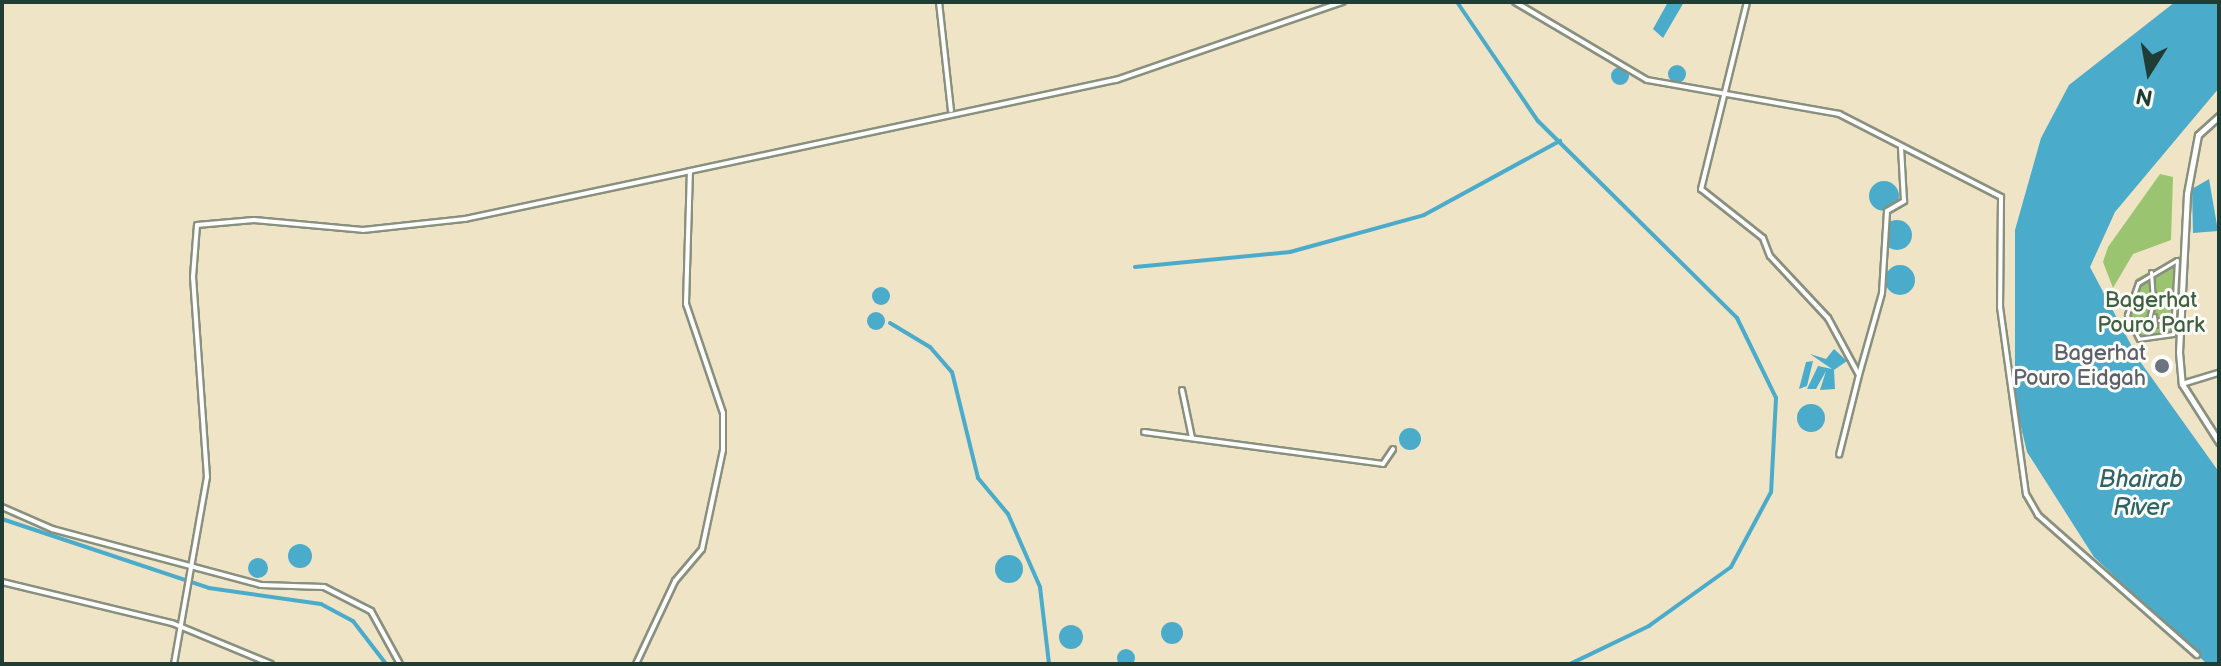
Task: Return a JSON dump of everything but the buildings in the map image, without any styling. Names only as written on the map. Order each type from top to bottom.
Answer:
[{"type":"main road","points":[[2219,116],[2198,135],[2187,194],[2182,384],[2219,442]]},
{"type":"street","points":[[939,2],[951,110]]},
{"type":"street","points":[[174,664],[194,577],[207,477],[193,277],[197,225],[254,220],[363,230],[436,223],[690,171],[951,110],[1116,80],[1343,2]]},
{"type":"street","points":[[1515,2],[1647,80],[1725,98],[1839,114],[2004,202],[2000,307],[2026,494],[2038,515],[2197,655]]},
{"type":"street","points":[[1747,2],[1701,189],[1763,238],[1770,256],[1828,318],[1859,375]]},
{"type":"street","points":[[1839,455],[1882,293],[1887,211],[1904,201],[1900,145]]},
{"type":"street","points":[[636,664],[675,581],[702,549],[723,450],[723,413],[686,304],[690,171]]},
{"type":"street","points":[[2177,260],[2173,334],[2139,339],[2131,324],[2132,298],[2151,271],[2177,260]]},
{"type":"street","points":[[2151,271],[2154,316],[2159,320],[2173,320]]},
{"type":"street","points":[[2132,298],[2175,298]]},
{"type":"street","points":[[2131,324],[2154,316]]},
{"type":"street","points":[[2149,320],[2155,325]]},
{"type":"street","points":[[2155,337],[2155,325],[2159,320]]},
{"type":"street","points":[[2182,384],[2219,373]]},
{"type":"street","points":[[1182,390],[1192,438]]},
{"type":"street","points":[[1144,432],[1383,464],[1393,449]]},
{"type":"street","points":[[2,507],[52,529],[261,585],[324,587],[371,611],[400,664]]},
{"type":"street","points":[[2,582],[182,630],[271,664]]},
{"type":"green space","points":[[2160,174],[2173,177],[2171,240],[2133,254],[2113,288],[2103,262],[2108,247]]},
{"type":"green space","name":"Bagerhat Pouro Park","points":[[2179,256],[2175,336],[2138,340],[2125,312],[2136,279]]},
{"type":"water","points":[[1668,2],[1684,2],[1663,38],[1653,29]]},
{"type":"water","name":"Bhairab River","points":[[2175,2],[2219,2],[2219,88],[2115,212],[2090,267],[2139,360],[2219,472],[2219,664],[2207,664],[2094,557],[2027,452],[2015,402],[2015,230],[2041,138],[2069,85]]},
{"type":"water","points":[[1677,65],[1686,74],[1677,83],[1668,74]]},
{"type":"water","points":[[1620,67],[1629,76],[1620,85],[1611,76]]},
{"type":"water","points":[[2209,179],[2218,231],[2193,233],[2192,189]]},
{"type":"water","points":[[1884,181],[1895,185],[1899,196],[1895,207],[1884,211],[1873,207],[1869,196],[1873,185]]},
{"type":"water","points":[[1897,220],[1908,224],[1912,235],[1908,246],[1897,250],[1886,246],[1882,235],[1886,224]]},
{"type":"water","points":[[1900,265],[1910,270],[1915,280],[1910,290],[1900,295],[1890,290],[1885,280],[1890,270]]},
{"type":"water","points":[[877,287],[885,287],[890,296],[888,303],[877,305],[872,300],[872,292]]},
{"type":"water","points":[[876,312],[885,321],[876,330],[867,321]]},
{"type":"water","points":[[1834,349],[1847,361],[1834,370],[1835,389],[1820,390],[1826,371],[1816,389],[1807,389],[1818,366],[1832,369],[1810,354],[1826,359]]},
{"type":"water","points":[[1813,361],[1807,386],[1799,389],[1806,362]]},
{"type":"water","points":[[1811,404],[1821,408],[1825,418],[1821,428],[1811,432],[1801,428],[1797,418],[1801,408]]},
{"type":"water","points":[[1410,428],[1418,431],[1421,439],[1418,447],[1410,450],[1402,447],[1399,439],[1402,431]]},
{"type":"water","points":[[295,544],[305,544],[312,551],[312,561],[305,568],[295,568],[288,561],[288,551]]},
{"type":"water","points":[[1009,555],[1019,559],[1023,569],[1019,579],[1009,583],[999,579],[995,569],[999,559]]},
{"type":"water","points":[[254,558],[262,558],[268,568],[262,578],[254,578],[248,572],[248,564]]},
{"type":"water","points":[[1172,622],[1180,625],[1183,633],[1180,641],[1172,644],[1164,641],[1161,633],[1164,625]]},
{"type":"water","points":[[1071,625],[1080,628],[1083,637],[1080,646],[1071,649],[1062,646],[1059,637],[1062,628]]},
{"type":"water","points":[[1126,649],[1135,658],[1126,667],[1117,658]]},
{"type":"waterway","points":[[1457,2],[1538,121],[1737,318],[1776,398],[1771,492],[1731,567],[1649,626],[1570,664]]},
{"type":"waterway","points":[[1135,267],[1290,252],[1424,215],[1560,141]]},
{"type":"waterway","points":[[890,323],[930,347],[952,372],[978,478],[1008,514],[1040,587],[1049,664]]},
{"type":"waterway","points":[[2,519],[209,588],[321,604],[353,621],[386,664]]},
{"type":"place","name":"Bagerhat Pouro Eidgah","points":[[2162,366]]}]
